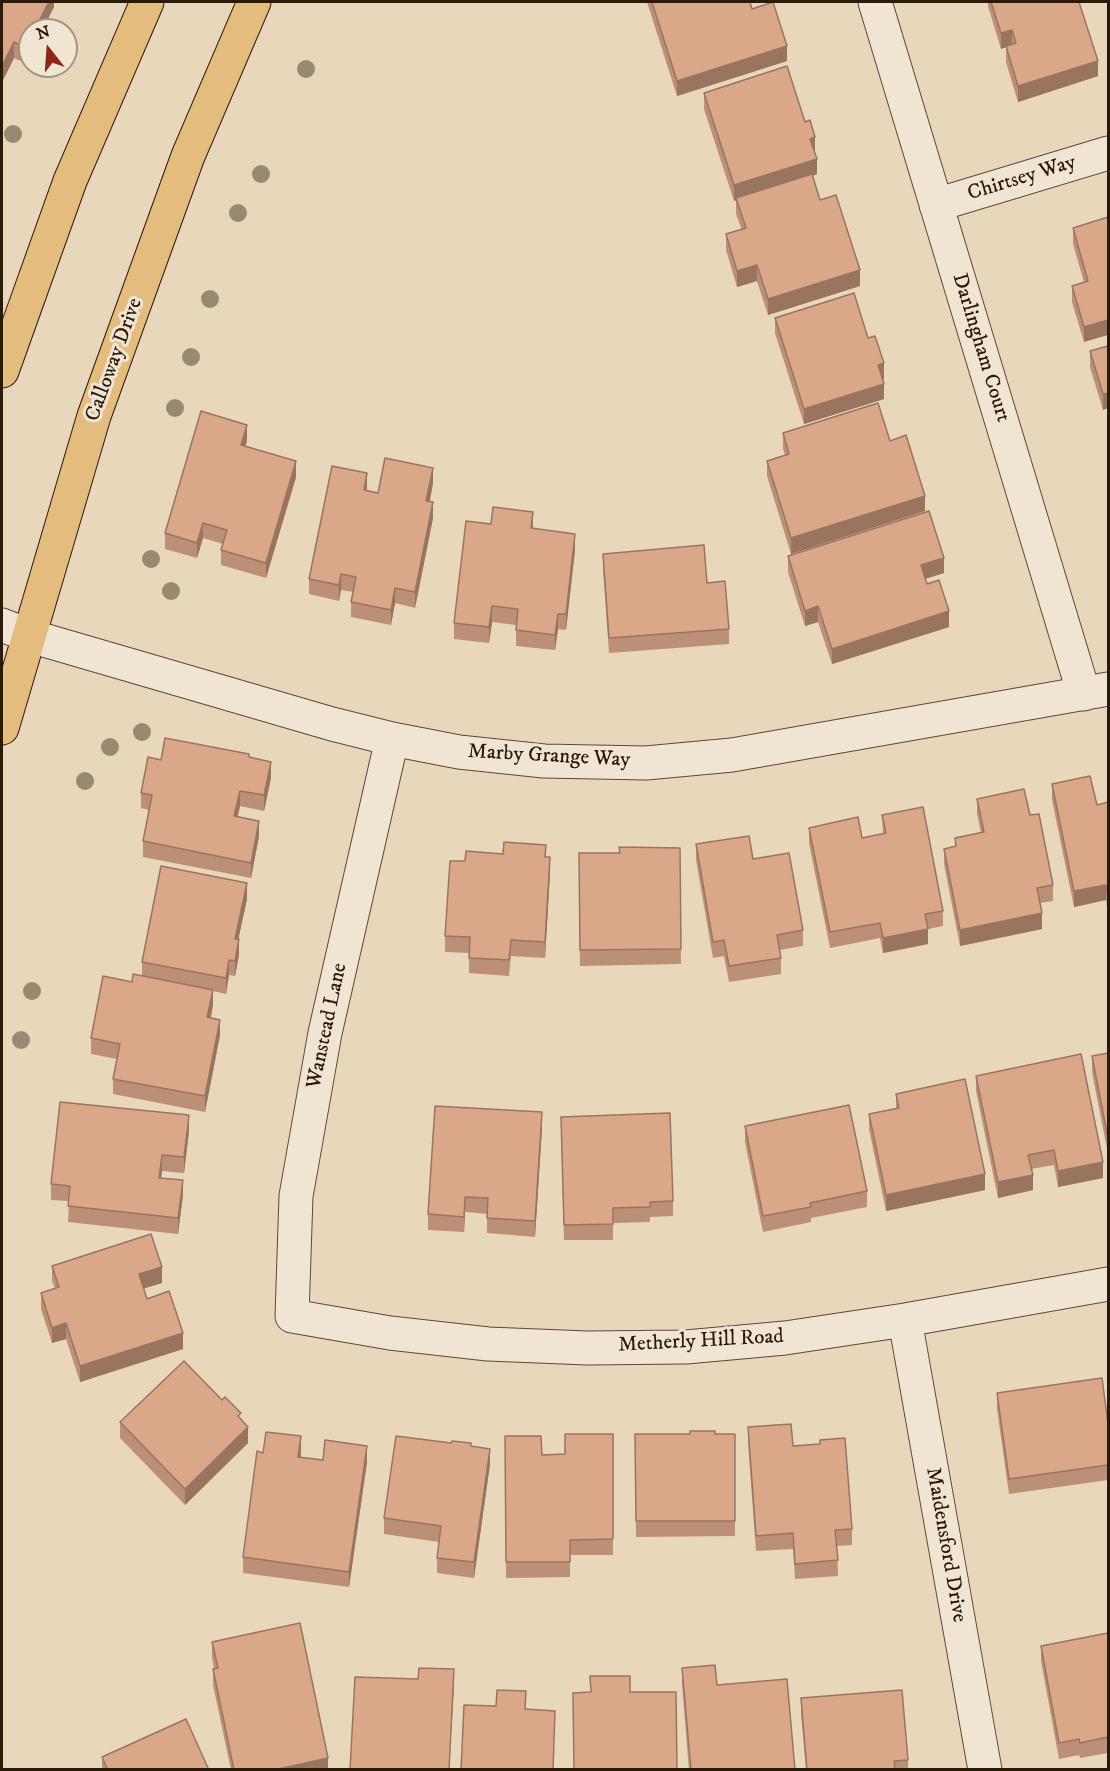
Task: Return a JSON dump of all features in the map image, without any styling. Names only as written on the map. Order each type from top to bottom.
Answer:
[{"type":"main road","points":[[2,371],[70,181],[147,2]]},
{"type":"main road","name":"Calloway Drive","points":[[2,728],[16,631],[188,156],[254,2]]},
{"type":"street","name":"Darlingham Court","points":[[875,2],[936,205],[1096,692]]},
{"type":"street","name":"Chirtsey Way","points":[[936,205],[1108,153]]},
{"type":"street","name":"Marby Grange Way","points":[[16,631],[332,724],[392,739],[459,752],[544,761],[646,763],[732,755],[1096,692]]},
{"type":"street","name":"Wanstead Lane","points":[[292,1316],[296,1196],[325,1033],[392,739]]},
{"type":"street","name":"Metherly Hill Road","points":[[292,1316],[390,1333],[488,1344],[587,1348],[686,1347],[774,1339],[905,1320],[1108,1284]]},
{"type":"street","name":"Maidensford Drive","points":[[905,1320],[985,1770]]},
{"type":"building","points":[[2,2],[49,2],[40,18],[18,18],[18,44],[14,42],[2,63]]},
{"type":"building","points":[[652,2],[750,2],[752,9],[773,2],[787,46],[677,81]]},
{"type":"building","points":[[991,2],[1079,2],[1098,61],[1018,86],[1006,46],[1016,43],[1012,30],[1001,33]]},
{"type":"building","points":[[787,66],[805,122],[810,120],[815,137],[810,139],[817,159],[734,185],[704,93]]},
{"type":"building","points":[[812,174],[820,200],[836,195],[860,270],[768,299],[757,265],[737,271],[726,234],[746,228],[736,198]]},
{"type":"building","points":[[1108,217],[1108,320],[1084,327],[1072,286],[1088,281],[1073,228]]},
{"type":"building","points":[[854,293],[868,338],[875,336],[884,363],[878,365],[884,384],[804,409],[775,318]]},
{"type":"building","points":[[1108,346],[1108,393],[1103,394],[1090,351]]},
{"type":"building","points":[[878,403],[890,441],[906,435],[925,496],[791,538],[767,461],[789,454],[783,433]]},
{"type":"building","points":[[201,411],[247,425],[241,445],[296,461],[266,563],[221,550],[227,530],[203,523],[197,543],[165,533]]},
{"type":"building","points":[[385,458],[433,468],[426,501],[433,502],[415,592],[395,588],[391,610],[351,602],[356,577],[341,574],[339,585],[309,579],[332,466],[367,473],[364,490],[378,493]]},
{"type":"building","points":[[493,507],[533,512],[531,528],[575,534],[566,614],[558,614],[555,635],[516,630],[518,609],[492,606],[489,627],[454,623],[466,521],[491,524]]},
{"type":"building","points":[[929,511],[944,558],[921,565],[927,584],[939,580],[949,611],[832,649],[818,606],[805,611],[788,556]]},
{"type":"building","points":[[704,545],[707,583],[725,581],[729,629],[609,638],[603,554]]},
{"type":"building","points":[[165,738],[249,754],[249,757],[271,762],[264,795],[240,791],[234,816],[259,821],[251,863],[143,841],[152,795],[141,793],[148,757],[161,760]]},
{"type":"building","points":[[1090,776],[1097,805],[1108,802],[1108,898],[1106,885],[1074,891],[1052,784]]},
{"type":"building","points":[[1024,789],[1030,815],[1039,814],[1053,885],[1037,888],[1042,913],[960,930],[944,849],[956,846],[955,838],[984,832],[977,799]]},
{"type":"building","points":[[923,807],[943,911],[925,914],[928,929],[883,938],[880,923],[830,932],[809,828],[858,817],[862,838],[886,833],[882,815]]},
{"type":"building","points":[[749,836],[753,859],[789,853],[803,930],[777,935],[781,958],[729,966],[724,940],[713,942],[696,844]]},
{"type":"building","points":[[504,842],[546,845],[545,857],[550,857],[545,942],[511,940],[509,960],[469,958],[470,937],[445,936],[450,861],[465,861],[466,851],[503,854]]},
{"type":"building","points":[[619,847],[680,848],[681,949],[580,950],[579,853],[620,853]]},
{"type":"building","points":[[161,866],[247,883],[235,939],[239,939],[235,961],[229,960],[226,978],[142,962]]},
{"type":"building","points":[[133,974],[213,990],[207,1017],[220,1020],[205,1096],[113,1079],[120,1044],[91,1038],[103,976],[132,982]]},
{"type":"building","points":[[1108,1053],[1108,1138],[1092,1056]]},
{"type":"building","points":[[1081,1054],[1103,1162],[1058,1171],[1054,1150],[1028,1155],[1033,1175],[998,1182],[976,1076]]},
{"type":"building","points":[[965,1079],[985,1174],[886,1195],[869,1114],[899,1108],[896,1094]]},
{"type":"building","points":[[60,1102],[189,1115],[184,1157],[162,1155],[159,1178],[183,1180],[178,1218],[68,1206],[70,1186],[51,1184]]},
{"type":"building","points":[[849,1105],[867,1191],[810,1203],[811,1207],[763,1216],[745,1126]]},
{"type":"building","points":[[435,1106],[542,1112],[535,1221],[487,1218],[488,1198],[465,1197],[464,1217],[428,1214]]},
{"type":"building","points":[[670,1113],[673,1201],[650,1202],[650,1207],[613,1208],[613,1224],[564,1225],[561,1117]]},
{"type":"building","points":[[151,1234],[162,1267],[139,1274],[147,1299],[169,1291],[183,1333],[80,1366],[66,1323],[52,1328],[41,1293],[59,1287],[52,1266]]},
{"type":"building","points":[[184,1361],[222,1400],[225,1397],[241,1413],[238,1416],[248,1427],[185,1489],[120,1422]]},
{"type":"building","points":[[1102,1378],[1108,1424],[1108,1465],[1009,1479],[997,1393]]},
{"type":"building","points":[[791,1424],[793,1446],[820,1444],[820,1440],[845,1438],[852,1529],[835,1530],[838,1560],[795,1564],[793,1533],[756,1536],[748,1427]]},
{"type":"building","points":[[690,1431],[735,1434],[735,1521],[636,1521],[635,1434],[690,1434]]},
{"type":"building","points":[[266,1432],[301,1436],[298,1457],[323,1460],[325,1440],[367,1446],[349,1572],[243,1557],[257,1451],[263,1453]]},
{"type":"building","points":[[565,1434],[613,1434],[613,1539],[570,1540],[570,1562],[506,1562],[505,1436],[541,1436],[542,1455],[565,1454]]},
{"type":"building","points":[[396,1436],[451,1443],[452,1441],[471,1443],[471,1446],[490,1449],[474,1562],[437,1558],[441,1526],[384,1518]]},
{"type":"building","points":[[300,1623],[328,1758],[274,1770],[234,1770],[213,1669],[218,1668],[212,1642]]},
{"type":"building","points":[[1108,1633],[1108,1737],[1080,1743],[1079,1739],[1059,1743],[1041,1646]]},
{"type":"building","points":[[715,1665],[717,1685],[787,1679],[795,1770],[691,1770],[682,1668]]},
{"type":"building","points":[[419,1668],[454,1669],[449,1770],[350,1770],[355,1677],[418,1679]]},
{"type":"building","points":[[590,1676],[630,1676],[630,1692],[676,1692],[677,1770],[574,1770],[573,1693],[591,1692]]},
{"type":"building","points":[[497,1690],[526,1691],[525,1709],[555,1711],[553,1770],[461,1770],[464,1705],[496,1706]]},
{"type":"building","points":[[902,1690],[908,1760],[894,1761],[895,1770],[807,1770],[801,1698]]},
{"type":"building","points":[[186,1719],[209,1770],[108,1770],[102,1757]]}]
